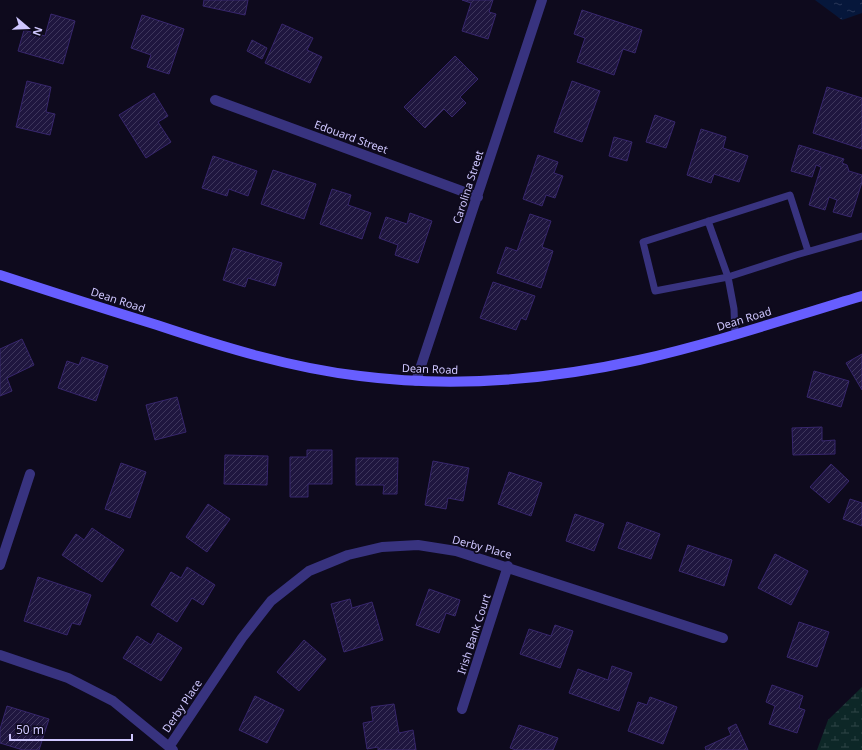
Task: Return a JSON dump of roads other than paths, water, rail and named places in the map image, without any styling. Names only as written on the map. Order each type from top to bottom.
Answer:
[{"type":"main road","name":"Dean Road","points":[[0,275],[205,340],[270,358],[334,372],[416,381],[479,381],[556,375],[638,360],[734,334],[862,296]]},
{"type":"street","name":"Carolina Street","points":[[416,381],[542,0]]},
{"type":"street","name":"Edouard Street","points":[[215,100],[478,197]]},
{"type":"street","points":[[0,565],[30,474]]},
{"type":"street","name":"Derby Place","points":[[171,748],[242,638],[271,601],[310,571],[348,556],[382,547],[418,545],[456,551],[508,566],[724,638]]},
{"type":"street","name":"Irish Bank Court","points":[[462,709],[508,566]]},
{"type":"street","points":[[0,656],[68,678],[112,701],[171,748]]},
{"type":"lane","points":[[808,251],[790,195],[643,242],[655,291],[728,277],[808,251],[862,236]]},
{"type":"lane","points":[[708,221],[728,277],[734,310],[734,334]]},
{"type":"water","points":[[815,0],[862,0],[862,13],[842,20]]}]
